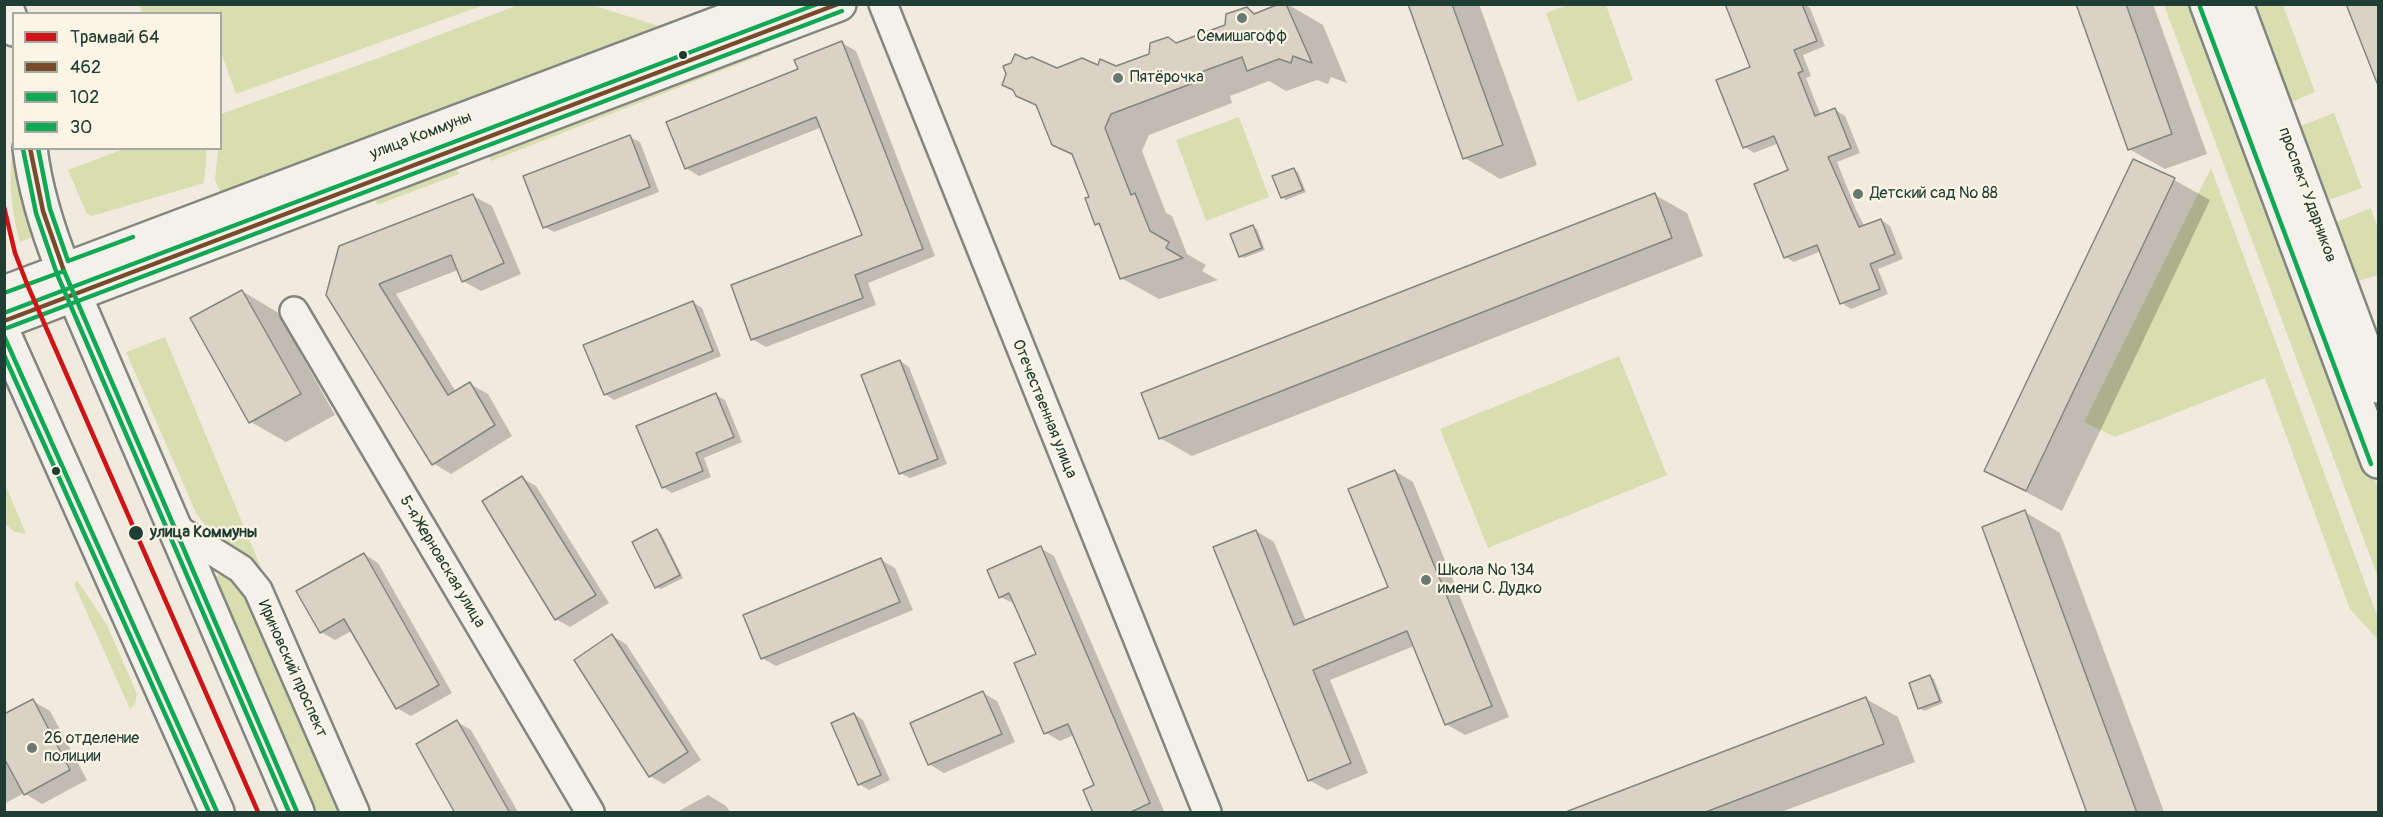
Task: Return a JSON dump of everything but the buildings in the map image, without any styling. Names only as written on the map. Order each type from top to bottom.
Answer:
[{"type":"main road","points":[[5,4],[12,23]]},
{"type":"main road","name":"улица Коммуны","points":[[69,282],[770,4]]},
{"type":"main road","name":"улица Коммуны","points":[[6,303],[839,4]]},
{"type":"main road","name":"проспект Ударников","points":[[2207,4],[2379,461]]},
{"type":"main road","name":"проспект Ударников","points":[[2236,4],[2379,386]]},
{"type":"main road","points":[[30,150],[38,193],[51,238],[297,813]]},
{"type":"main road","points":[[4,334],[217,813]]},
{"type":"street","name":"Отечественная улица","points":[[883,4],[1207,813]]},
{"type":"street","name":"5-я Жерновская улица","points":[[294,311],[590,813]]},
{"type":"street","name":"Ириновский проспект","points":[[174,527],[240,570],[258,590],[355,813]]},
{"type":"green space","points":[[140,4],[484,5],[236,94],[222,55],[222,12],[142,12]]},
{"type":"green space","points":[[518,5],[592,5],[659,26],[221,194],[215,180],[218,150],[222,150],[222,114]]},
{"type":"green space","points":[[1568,5],[1606,5],[1633,80],[1578,102],[1546,13]]},
{"type":"green space","points":[[2164,5],[2198,5],[2378,488],[2378,577]]},
{"type":"green space","points":[[2252,5],[2283,5],[2315,92],[2289,103]]},
{"type":"green space","points":[[758,45],[762,55],[491,161],[487,152]]},
{"type":"green space","points":[[2334,113],[2362,188],[2326,201],[2298,127]]},
{"type":"green space","points":[[1239,117],[1269,197],[1206,221],[1176,140]]},
{"type":"green space","points":[[13,150],[17,150],[35,236],[20,242],[14,219],[11,171]]},
{"type":"green space","points":[[121,150],[207,150],[204,183],[92,216],[87,214],[68,170]]},
{"type":"green space","points":[[455,164],[459,174],[377,205],[374,196]]},
{"type":"green space","points":[[2211,168],[2378,618],[2378,640],[2350,609],[2265,378],[2115,437],[2084,422]]},
{"type":"green space","points":[[2371,208],[2378,229],[2378,275],[2355,282],[2334,223]]},
{"type":"green space","points":[[165,337],[267,582],[236,549],[205,525],[196,513],[126,352]]},
{"type":"green space","points":[[1619,356],[1667,475],[1488,548],[1440,429]]},
{"type":"green space","points":[[5,484],[26,534],[15,532],[5,524]]},
{"type":"green space","points":[[223,573],[238,584],[249,601],[341,812],[312,812],[213,578]]},
{"type":"green space","points":[[77,580],[107,625],[137,694],[135,705],[130,709],[74,584]]},
{"type":"tram line","name":"64","points":[[4,207],[15,253],[27,284],[258,812]]},
{"type":"transit line","name":"30","points":[[4,313],[817,4]]},
{"type":"transit line","name":"462","points":[[4,321],[838,4]]},
{"type":"transit line","name":"102","points":[[2200,7],[2371,464]]},
{"type":"transit line","name":"102","points":[[7,328],[842,11]]},
{"type":"transit line","points":[[23,150],[36,213],[57,274],[289,812]]},
{"type":"transit line","name":"462","points":[[30,150],[43,211],[64,271]]},
{"type":"transit line","name":"30","points":[[38,150],[50,209],[68,261],[133,237]]},
{"type":"transit line","points":[[4,293],[64,271],[297,812]]},
{"type":"transit line","points":[[4,336],[217,812]]},
{"type":"transit line","points":[[4,355],[209,812]]},
{"type":"place","name":"Семишагофф","points":[[1242,18]]},
{"type":"place","name":"Пятёрочка","points":[[1118,78]]},
{"type":"place","name":"Детский сад № 88","points":[[1858,194]]},
{"type":"place","name":"улица Коммуны","points":[[136,533]]},
{"type":"place","name":"Школа № 134 имени С. Дудко","points":[[1426,580]]},
{"type":"place","name":"26 отделение полиции","points":[[32,748]]}]
